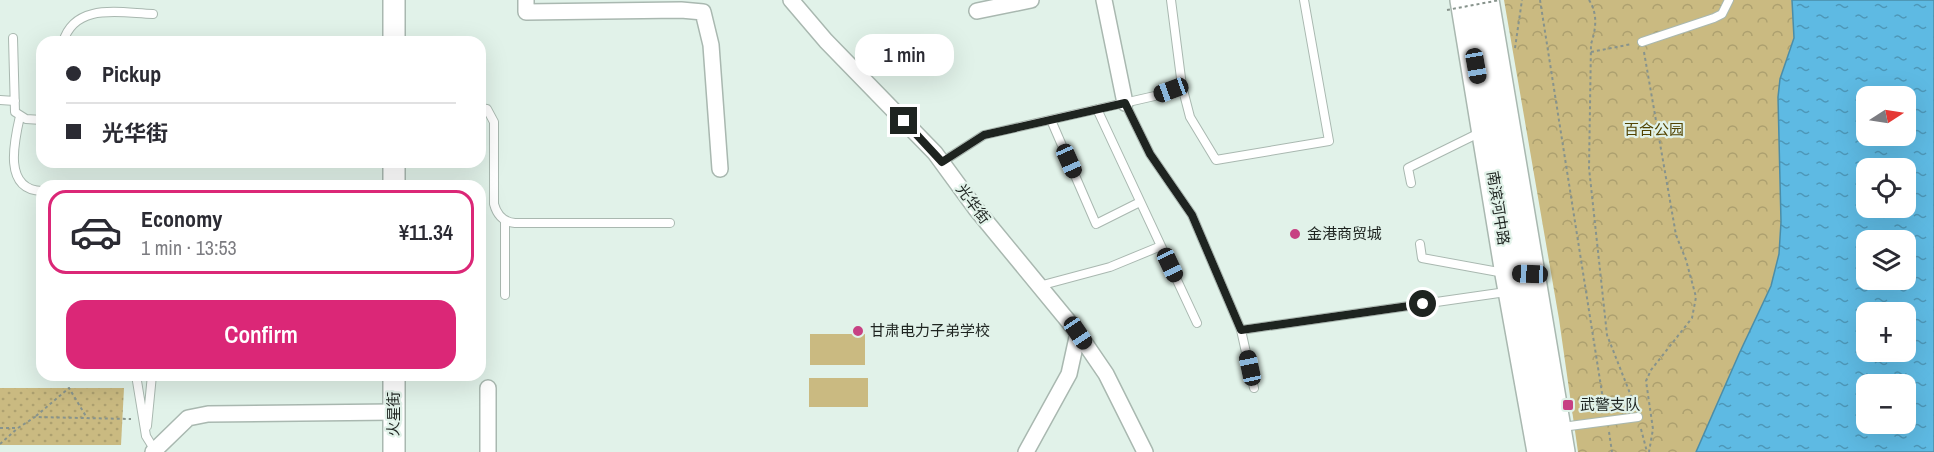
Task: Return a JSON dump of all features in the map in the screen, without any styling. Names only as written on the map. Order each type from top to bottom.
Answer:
[{"type":"highway","name":"南滨河中路","points":[[1485,0],[1517,280],[1541,452]]},
{"type":"highway","name":"南滨河中路","points":[[1456,5],[1486,130],[1517,280],[1559,440]]},
{"type":"street","points":[[394,0],[394,36]]},
{"type":"street","points":[[526,0],[526,12],[681,10],[703,12],[711,45],[720,169]]},
{"type":"street","name":"光华街","points":[[791,0],[942,162],[976,209],[1078,333],[1106,374],[1145,452]]},
{"type":"street","points":[[977,11],[1031,0]]},
{"type":"street","points":[[1104,0],[1125,103]]},
{"type":"street","points":[[1026,452],[1069,374],[1078,333]]},
{"type":"street","name":"火星街","points":[[394,381],[394,452]]},
{"type":"street","points":[[488,388],[489,452]]},
{"type":"street","points":[[151,446],[188,418],[208,414],[394,412]]},
{"type":"lane","points":[[1170,0],[1182,86],[1190,117],[1216,160],[1329,141],[1304,0]]},
{"type":"lane","points":[[1642,42],[1714,18],[1722,14],[1729,0]]},
{"type":"lane","points":[[64,36],[74,22],[89,13],[153,14]]},
{"type":"lane","points":[[13,38],[15,112],[36,121]]},
{"type":"lane","points":[[942,162],[984,135],[1159,95],[1182,86]]},
{"type":"lane","points":[[0,100],[15,101]]},
{"type":"lane","points":[[1125,103],[1150,154],[1192,215],[1241,330],[1254,388]]},
{"type":"lane","points":[[486,109],[494,122],[495,204],[498,214],[505,221],[515,223],[670,223]]},
{"type":"lane","points":[[1096,109],[1197,323]]},
{"type":"lane","points":[[20,116],[16,134],[14,170],[19,182],[30,189],[36,190]]},
{"type":"lane","points":[[1051,120],[1096,224],[1140,202]]},
{"type":"lane","points":[[1411,183],[1408,168],[1486,130]]},
{"type":"lane","points":[[505,221],[505,295]]},
{"type":"lane","points":[[1420,244],[1422,258],[1517,280]]},
{"type":"lane","points":[[1039,286],[1110,267],[1161,246]]},
{"type":"lane","points":[[1241,330],[1517,280]]},
{"type":"lane","points":[[137,381],[143,419],[151,446]]},
{"type":"lane","points":[[151,446],[152,381]]},
{"type":"lane","points":[[1559,440],[1607,420],[1638,417]]},
{"type":"path","points":[[1456,5],[1500,0]]},
{"type":"path","points":[[1515,47],[1522,0]]},
{"type":"path","points":[[1540,0],[1612,452]]},
{"type":"path","points":[[1589,0],[1595,12],[1596,28],[1591,44],[1589,168],[1607,335],[1633,398],[1648,452]]},
{"type":"path","points":[[1591,52],[1642,42],[1676,235],[1686,260],[1696,297],[1692,318],[1651,370],[1646,381],[1653,429],[1648,452]]},
{"type":"path","points":[[0,444],[69,388],[87,418]]},
{"type":"path","points":[[35,417],[143,419]]},
{"type":"path","points":[[0,428],[18,428]]},
{"type":"green space","name":"百合公园","points":[[1504,0],[1792,0],[1794,38],[1780,79],[1781,222],[1779,254],[1771,286],[1696,452],[1578,452],[1559,319]]},
{"type":"green space","points":[[810,334],[865,334],[865,365],[810,365]]},
{"type":"green space","points":[[809,378],[868,378],[868,407],[809,407]]},
{"type":"green space","points":[[0,388],[124,388],[121,445],[0,445]]},
{"type":"water","points":[[1792,0],[1934,0],[1934,452],[1696,452],[1771,286],[1779,254],[1781,222],[1778,97],[1780,79],[1794,38]]},
{"type":"place","name":"金港商贸城","points":[[1295,234]]},
{"type":"place","name":"甘肃电力子弟学校","points":[[858,331]]},
{"type":"place","name":"武警支队","points":[[1568,405]]},
{"type":"route","points":[[904,121],[942,162],[984,135],[1125,103],[1150,154],[1192,215],[1241,330],[1423,304]]}]
